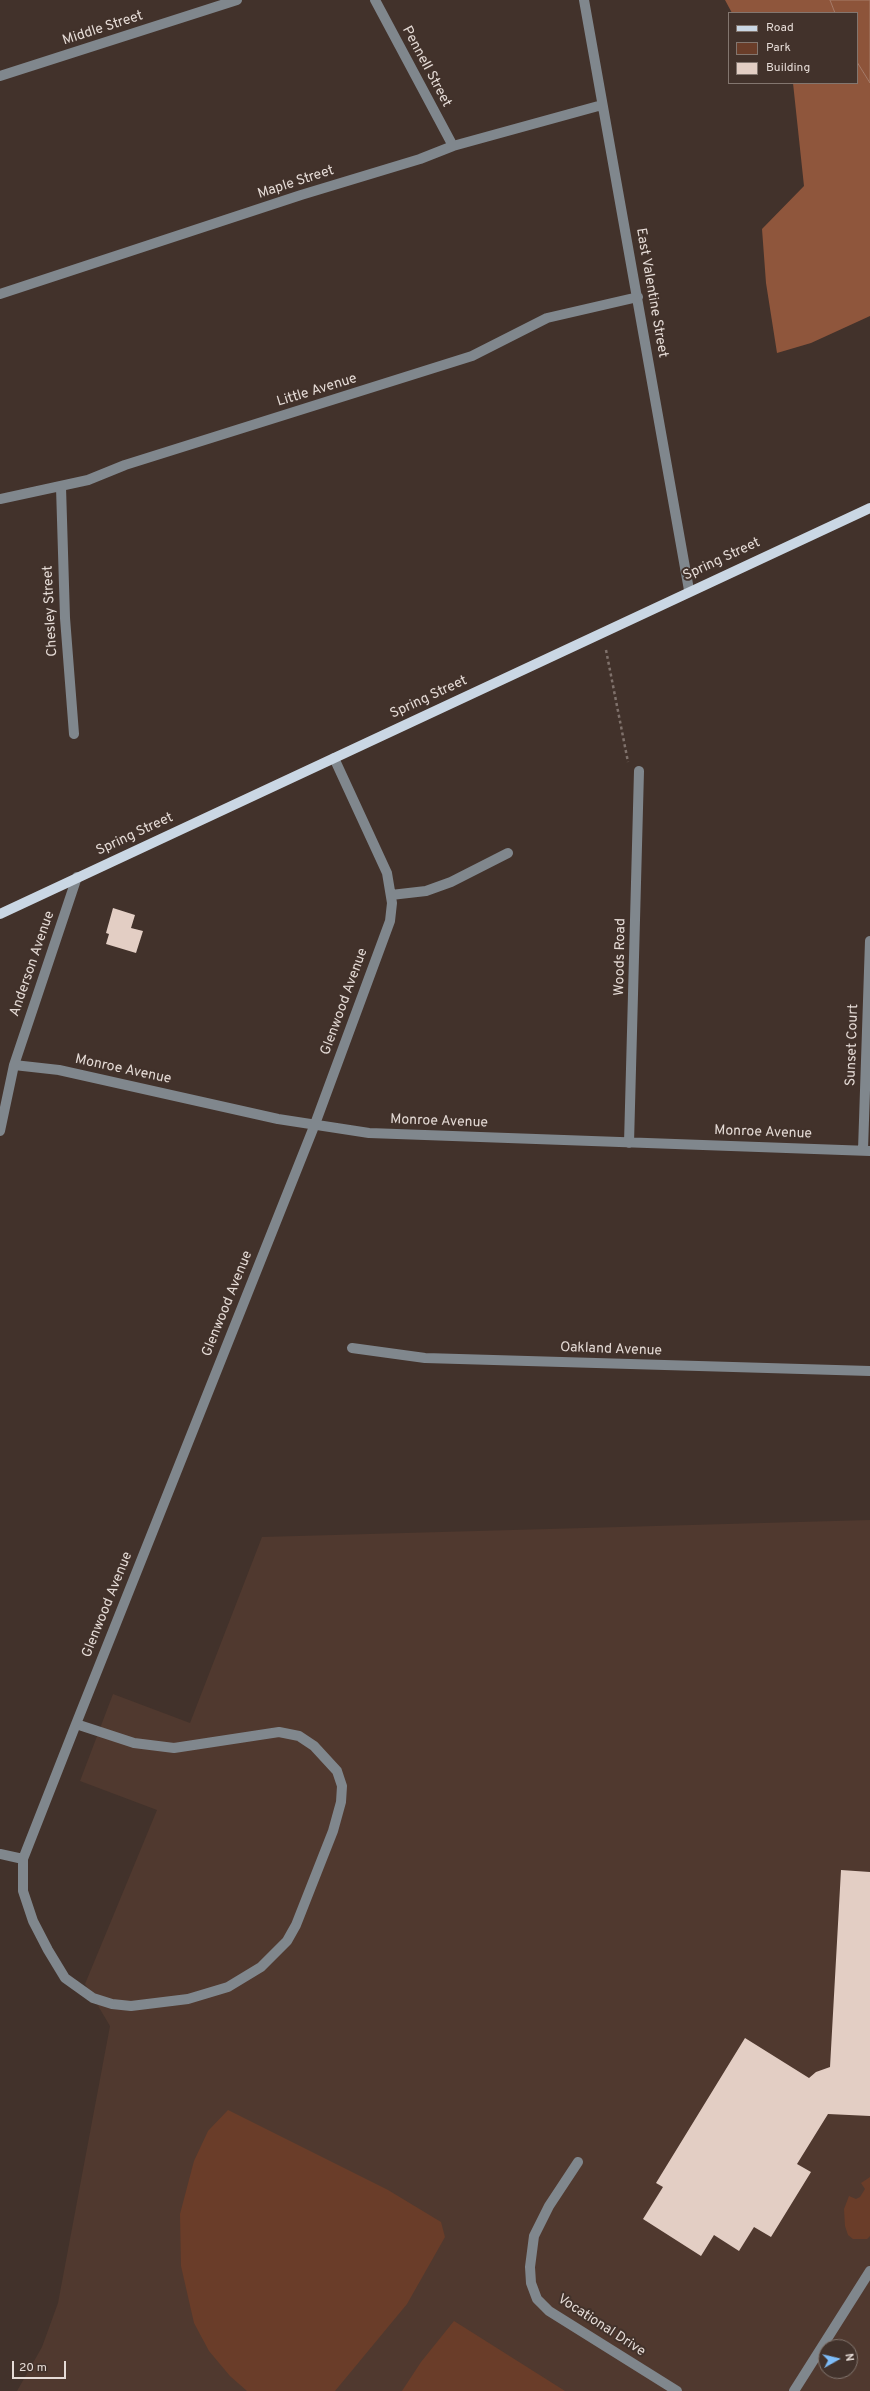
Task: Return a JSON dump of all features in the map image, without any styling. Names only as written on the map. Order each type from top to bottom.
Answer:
[{"type":"main road","name":"Spring Street","points":[[0,914],[689,590],[870,508]]},
{"type":"street","name":"Middle Street","points":[[0,76],[237,0]]},
{"type":"street","name":"Pennell Street","points":[[375,0],[453,146]]},
{"type":"street","name":"East Valentine Street","points":[[584,0],[689,590]]},
{"type":"street","name":"Maple Street","points":[[0,294],[301,195],[420,159],[453,146],[602,105]]},
{"type":"street","name":"Little Avenue","points":[[0,499],[88,480],[132,462],[472,356],[547,318],[638,297]]},
{"type":"street","name":"Chesley Street","points":[[61,487],[65,618],[74,734]]},
{"type":"street","name":"Glenwood Avenue","points":[[23,1859],[315,1124],[390,921],[391,895],[387,873],[334,758]]},
{"type":"street","name":"Woods Road","points":[[629,1143],[639,771]]},
{"type":"street","points":[[391,895],[426,891],[451,882],[508,853]]},
{"type":"street","name":"Anderson Avenue","points":[[0,1131],[14,1065],[78,877]]},
{"type":"street","name":"Sunset Court","points":[[867,1150],[870,941]]},
{"type":"street","name":"Monroe Avenue","points":[[14,1065],[59,1070],[278,1118],[369,1133],[867,1150]]},
{"type":"street","name":"Oakland Avenue","points":[[352,1348],[425,1358],[870,1371]]},
{"type":"street","points":[[0,1854],[23,1859],[23,1891],[34,1921],[65,1978],[93,1998],[112,2004],[131,2006],[158,2004],[208,1994],[246,1978],[262,1967],[287,1941],[296,1925],[319,1868],[333,1831],[341,1802],[342,1786],[337,1771],[327,1758],[314,1746],[298,1736],[279,1732],[174,1748],[134,1743],[76,1724]]},
{"type":"street","name":"Vocational Drive","points":[[578,2162],[549,2206],[534,2236],[530,2267],[531,2283],[537,2298],[549,2311],[677,2391]]},
{"type":"street","points":[[794,2391],[870,2271]]},
{"type":"path","points":[[606,650],[629,767],[639,771]]},
{"type":"shaded area","points":[[725,0],[830,0],[835,12],[731,12]]},
{"type":"shaded area","points":[[830,0],[870,0],[870,83],[858,64],[858,12],[835,12]]},
{"type":"shaded area","points":[[858,64],[870,83],[870,316],[811,343],[777,353],[766,283],[762,229],[804,186],[793,84],[858,84]]},
{"type":"shaded area","points":[[870,1520],[870,2391],[17,2391],[42,2347],[58,2303],[110,2026],[85,1984],[157,1810],[80,1781],[113,1694],[190,1723],[262,1537]]},
{"type":"green space","points":[[228,2110],[388,2190],[441,2222],[445,2237],[407,2304],[335,2391],[247,2391],[230,2376],[209,2351],[194,2323],[181,2266],[180,2214],[194,2161],[208,2131]]},
{"type":"green space","points":[[870,2177],[870,2236],[867,2239],[853,2239],[848,2235],[845,2226],[844,2209],[849,2196],[856,2199],[860,2197],[865,2189],[861,2183]]},
{"type":"green space","points":[[454,2321],[565,2391],[402,2391],[421,2362]]},
{"type":"building","points":[[113,908],[135,915],[131,928],[143,931],[136,953],[106,944],[109,934],[106,933]]},
{"type":"building","points":[[841,1870],[870,1872],[870,2116],[828,2114],[797,2164],[811,2172],[771,2237],[754,2227],[739,2251],[714,2235],[701,2256],[643,2219],[663,2187],[656,2183],[745,2038],[809,2078],[816,2072],[830,2067]]}]
